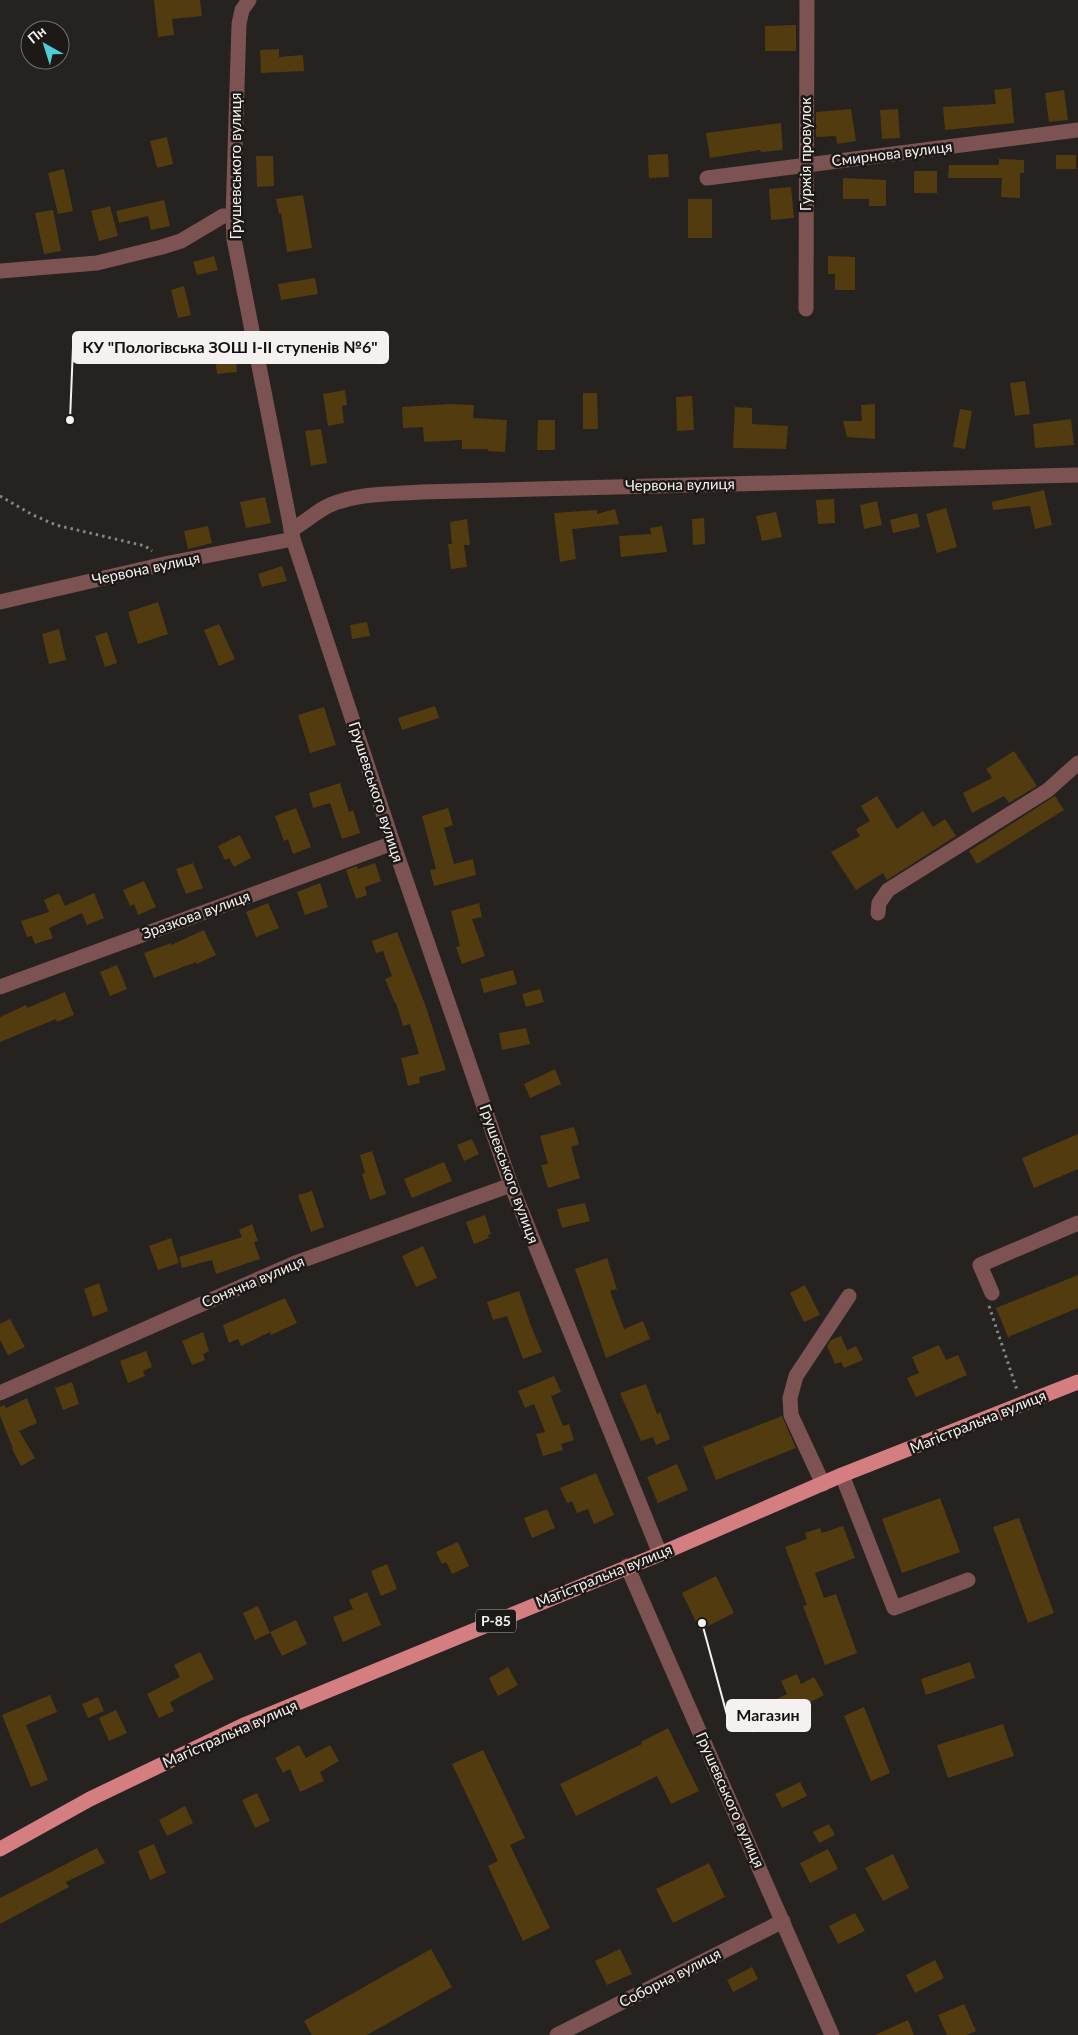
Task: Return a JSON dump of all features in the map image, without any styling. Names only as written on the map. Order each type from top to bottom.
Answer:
[{"type":"main road","name":"Магістральна вулиця","points":[[0,1849],[90,1799],[244,1725],[660,1554],[842,1476],[1078,1382]]},
{"type":"street","name":"Грушевського вулиця","points":[[249,0],[242,10],[239,24],[233,216],[234,239],[292,535],[393,843],[511,1185],[660,1554]]},
{"type":"street","name":"Гуржія провулок","points":[[806,308],[807,0]]},
{"type":"street","name":"Смирнова вулиця","points":[[707,178],[1078,130]]},
{"type":"street","points":[[0,271],[97,263],[181,241],[223,216],[233,216]]},
{"type":"street","name":"Червона вулиця","points":[[0,602],[292,535],[328,506],[357,497],[421,492],[1078,474]]},
{"type":"street","points":[[878,913],[879,903],[888,890],[1048,790],[1078,763]]},
{"type":"street","name":"Зразкова вулиця","points":[[0,987],[393,843]]},
{"type":"street","name":"Сонячна вулиця","points":[[0,1393],[295,1263],[511,1185]]},
{"type":"street","points":[[992,1293],[980,1264],[1078,1223]]},
{"type":"street","points":[[823,1484],[791,1415],[790,1398],[796,1376],[849,1296]]},
{"type":"street","points":[[842,1476],[894,1608],[968,1580]]},
{"type":"street","name":"Грушевського вулиця","points":[[627,1566],[832,2035]]},
{"type":"street","name":"Соборна вулиця","points":[[557,2035],[783,1922]]},
{"type":"path","points":[[0,496],[31,514],[56,525],[145,546],[162,556],[169,563]]},
{"type":"path","points":[[992,1293],[989,1308],[1022,1404]]},
{"type":"building","points":[[154,0],[200,0],[202,16],[172,19],[174,35],[158,37]]},
{"type":"building","points":[[796,25],[796,51],[765,51],[765,26]]},
{"type":"building","points":[[279,49],[279,57],[303,55],[304,71],[261,73],[260,50]]},
{"type":"building","points":[[1011,88],[1014,123],[945,130],[943,107],[996,104],[994,90]]},
{"type":"building","points":[[1064,90],[1068,120],[1049,122],[1045,93]]},
{"type":"building","points":[[851,109],[856,141],[837,144],[836,136],[816,137],[816,112]]},
{"type":"building","points":[[898,109],[900,138],[882,139],[880,110]]},
{"type":"building","points":[[781,123],[783,150],[761,152],[760,150],[710,158],[706,133]]},
{"type":"building","points":[[167,137],[173,164],[157,168],[150,141]]},
{"type":"building","points":[[668,154],[669,177],[649,178],[648,155]]},
{"type":"building","points":[[1056,155],[1076,155],[1076,169],[1056,169]]},
{"type":"building","points":[[256,156],[273,156],[274,186],[257,187]]},
{"type":"building","points":[[999,159],[1024,160],[1024,173],[1020,173],[1020,198],[1001,197],[1002,178],[948,178],[949,165],[999,165]]},
{"type":"building","points":[[64,169],[73,211],[58,214],[48,173]]},
{"type":"building","points":[[914,171],[937,171],[937,193],[914,193]]},
{"type":"building","points":[[843,178],[886,180],[886,206],[869,206],[869,199],[843,199]]},
{"type":"building","points":[[791,187],[794,218],[771,220],[769,189]]},
{"type":"building","points":[[303,195],[312,248],[287,252],[281,213],[279,214],[276,199]]},
{"type":"building","points":[[688,199],[712,199],[712,238],[688,238]]},
{"type":"building","points":[[164,200],[170,226],[151,230],[148,216],[119,223],[116,211]]},
{"type":"building","points":[[110,206],[118,236],[99,241],[91,211]]},
{"type":"building","points":[[53,210],[61,251],[44,254],[35,213]]},
{"type":"building","points":[[214,256],[218,270],[197,275],[193,262]]},
{"type":"building","points":[[828,256],[855,257],[855,290],[835,290],[835,274],[828,274]]},
{"type":"building","points":[[315,278],[318,294],[281,300],[278,284]]},
{"type":"building","points":[[184,286],[191,315],[178,318],[171,290]]},
{"type":"building","points":[[234,343],[237,372],[217,374],[214,346]]},
{"type":"building","points":[[1025,381],[1030,414],[1015,416],[1010,383]]},
{"type":"building","points":[[345,390],[347,405],[342,406],[344,423],[328,426],[323,394]]},
{"type":"building","points":[[583,393],[597,393],[598,429],[583,429]]},
{"type":"building","points":[[692,396],[694,430],[677,431],[676,397]]},
{"type":"building","points":[[451,404],[474,405],[473,418],[507,420],[505,452],[488,451],[488,449],[462,449],[462,440],[424,442],[423,427],[403,428],[402,407]]},
{"type":"building","points":[[875,404],[875,439],[847,437],[843,421],[862,421],[861,405]]},
{"type":"building","points":[[735,407],[752,408],[752,424],[788,426],[786,449],[733,448]]},
{"type":"building","points":[[960,409],[972,411],[965,449],[953,447]]},
{"type":"building","points":[[1071,419],[1074,445],[1035,448],[1033,424]]},
{"type":"building","points":[[538,420],[555,420],[555,450],[537,450]]},
{"type":"building","points":[[321,429],[327,463],[311,466],[305,431]]},
{"type":"building","points":[[1044,490],[1052,525],[1035,529],[1030,506],[993,510],[992,502]]},
{"type":"building","points":[[265,497],[271,523],[246,528],[240,502]]},
{"type":"building","points":[[834,499],[835,523],[818,524],[816,500]]},
{"type":"building","points":[[877,501],[882,525],[864,529],[860,505]]},
{"type":"building","points":[[946,508],[957,547],[937,553],[926,514]]},
{"type":"building","points":[[615,509],[619,524],[572,529],[576,559],[560,562],[554,513],[597,510],[597,514]]},
{"type":"building","points":[[776,512],[782,537],[762,541],[756,516]]},
{"type":"building","points":[[917,513],[920,527],[893,533],[890,520]]},
{"type":"building","points":[[704,518],[705,544],[693,545],[692,519]]},
{"type":"building","points":[[467,519],[470,545],[464,545],[467,567],[451,569],[448,544],[452,544],[450,522]]},
{"type":"building","points":[[208,526],[212,543],[188,549],[184,531]]},
{"type":"building","points":[[662,526],[667,552],[621,557],[619,536],[651,534],[650,528]]},
{"type":"building","points":[[282,566],[287,581],[262,587],[258,574]]},
{"type":"building","points":[[158,602],[168,634],[138,644],[128,612]]},
{"type":"building","points":[[367,622],[370,636],[352,639],[350,625]]},
{"type":"building","points":[[219,624],[235,659],[219,666],[204,630]]},
{"type":"building","points":[[59,629],[66,660],[49,664],[42,634]]},
{"type":"building","points":[[107,632],[117,663],[105,667],[95,636]]},
{"type":"building","points":[[435,706],[439,718],[402,730],[398,718]]},
{"type":"building","points":[[324,707],[336,745],[310,753],[298,715]]},
{"type":"building","points":[[1014,751],[1037,786],[1009,803],[1004,796],[972,813],[963,793],[992,778],[986,769]]},
{"type":"building","points":[[340,783],[349,812],[353,810],[360,833],[342,839],[330,803],[313,808],[309,793]]},
{"type":"building","points":[[877,796],[897,829],[923,811],[933,827],[945,819],[956,836],[887,880],[883,873],[856,890],[831,852],[860,836],[856,829],[870,821],[861,806]]},
{"type":"building","points":[[1055,796],[1064,810],[977,864],[969,851]]},
{"type":"building","points":[[296,808],[311,847],[293,854],[288,839],[284,841],[275,816]]},
{"type":"building","points":[[448,808],[453,825],[444,828],[454,864],[473,859],[476,875],[434,886],[430,870],[436,869],[422,816]]},
{"type":"building","points":[[240,835],[251,858],[234,867],[229,858],[225,860],[218,846]]},
{"type":"building","points":[[193,863],[203,888],[186,894],[176,869]]},
{"type":"building","points":[[375,863],[381,881],[365,887],[367,895],[356,899],[346,870],[357,866],[358,869]]},
{"type":"building","points":[[144,881],[156,907],[138,915],[134,904],[130,906],[123,890]]},
{"type":"building","points":[[320,883],[328,907],[305,915],[297,892]]},
{"type":"building","points":[[59,893],[65,906],[94,893],[104,918],[87,925],[82,913],[49,928],[53,938],[35,944],[32,936],[27,937],[21,921],[49,912],[44,900]]},
{"type":"building","points":[[268,903],[279,928],[256,937],[246,912]]},
{"type":"building","points":[[479,903],[482,917],[472,919],[485,956],[462,964],[456,947],[460,946],[451,911]]},
{"type":"building","points":[[204,930],[216,955],[197,964],[196,962],[154,978],[144,953],[171,943],[171,945]]},
{"type":"building","points":[[397,932],[426,1007],[446,1070],[419,1077],[420,1083],[408,1086],[401,1058],[419,1054],[410,1024],[403,1026],[396,1003],[385,979],[392,976],[383,951],[376,953],[372,941]]},
{"type":"building","points":[[117,965],[127,989],[110,996],[100,972]]},
{"type":"building","points":[[513,970],[517,984],[484,993],[480,979]]},
{"type":"building","points":[[540,989],[544,1002],[526,1007],[522,994]]},
{"type":"building","points":[[65,992],[74,1015],[57,1022],[56,1019],[0,1042],[0,1017],[26,1005],[27,1008]]},
{"type":"building","points":[[526,1028],[530,1044],[502,1050],[499,1033]]},
{"type":"building","points":[[555,1069],[561,1084],[530,1098],[524,1084]]},
{"type":"building","points":[[574,1127],[579,1144],[571,1147],[580,1178],[548,1188],[541,1165],[548,1164],[540,1136]]},
{"type":"building","points":[[1078,1134],[1078,1169],[1034,1188],[1022,1158]]},
{"type":"building","points":[[472,1139],[479,1154],[464,1161],[457,1145]]},
{"type":"building","points":[[372,1151],[386,1194],[370,1200],[362,1174],[365,1173],[360,1155]]},
{"type":"building","points":[[444,1162],[452,1181],[412,1198],[404,1179]]},
{"type":"building","points":[[312,1191],[324,1227],[311,1232],[298,1195]]},
{"type":"building","points":[[585,1203],[590,1221],[562,1228],[557,1209]]},
{"type":"building","points":[[485,1215],[491,1234],[488,1235],[489,1238],[474,1244],[466,1222]]},
{"type":"building","points":[[252,1224],[258,1241],[254,1242],[260,1259],[216,1274],[212,1260],[182,1268],[179,1257],[242,1237],[239,1230]]},
{"type":"building","points":[[171,1238],[179,1263],[158,1270],[149,1246]]},
{"type":"building","points":[[423,1246],[437,1278],[416,1287],[402,1256]]},
{"type":"building","points":[[607,1258],[617,1289],[610,1291],[624,1329],[643,1321],[650,1339],[606,1358],[575,1269]]},
{"type":"building","points":[[1078,1275],[1078,1308],[1008,1337],[996,1308]]},
{"type":"building","points":[[99,1283],[108,1311],[93,1317],[84,1289]]},
{"type":"building","points":[[805,1285],[820,1315],[804,1322],[790,1293]]},
{"type":"building","points":[[519,1291],[542,1352],[523,1359],[507,1316],[493,1320],[487,1302]]},
{"type":"building","points":[[285,1298],[297,1323],[271,1335],[270,1332],[241,1346],[238,1339],[229,1343],[223,1325]]},
{"type":"building","points":[[10,1319],[25,1347],[8,1355],[0,1340],[0,1324]]},
{"type":"building","points":[[203,1332],[209,1351],[203,1354],[205,1360],[192,1365],[182,1341]]},
{"type":"building","points":[[841,1336],[847,1350],[856,1346],[863,1360],[844,1368],[841,1362],[835,1364],[827,1346],[831,1340]]},
{"type":"building","points":[[939,1345],[946,1360],[958,1355],[967,1375],[916,1397],[907,1378],[919,1373],[912,1357]]},
{"type":"building","points":[[146,1351],[152,1367],[143,1371],[145,1376],[128,1383],[120,1361]]},
{"type":"building","points":[[554,1376],[561,1392],[551,1396],[563,1426],[569,1424],[574,1440],[561,1444],[563,1450],[543,1456],[536,1434],[545,1432],[534,1404],[525,1408],[518,1391]]},
{"type":"building","points":[[72,1382],[79,1404],[63,1410],[55,1388]]},
{"type":"building","points":[[646,1384],[657,1414],[660,1412],[670,1439],[656,1445],[653,1437],[641,1441],[620,1393]]},
{"type":"building","points":[[27,1398],[37,1423],[19,1431],[35,1458],[21,1466],[12,1449],[0,1416],[0,1407],[4,1405],[6,1408]]},
{"type":"building","points":[[782,1416],[796,1448],[716,1480],[703,1447]]},
{"type":"building","points":[[677,1464],[688,1490],[658,1503],[647,1477]]},
{"type":"building","points":[[596,1473],[614,1515],[594,1524],[588,1509],[577,1513],[572,1501],[567,1503],[560,1488]]},
{"type":"building","points":[[940,1498],[960,1552],[902,1573],[882,1519]]},
{"type":"building","points":[[547,1509],[555,1528],[532,1538],[524,1518]]},
{"type":"building","points":[[1019,1518],[1054,1613],[1028,1623],[993,1527]]},
{"type":"building","points":[[843,1526],[855,1558],[815,1573],[824,1598],[836,1594],[857,1653],[825,1665],[803,1606],[807,1605],[785,1547],[807,1539],[805,1533],[820,1528],[822,1533]]},
{"type":"building","points":[[458,1542],[469,1566],[452,1574],[446,1562],[442,1564],[436,1552]]},
{"type":"building","points":[[387,1564],[397,1589],[381,1596],[371,1571]]},
{"type":"building","points":[[716,1576],[734,1613],[700,1630],[682,1593]]},
{"type":"building","points":[[367,1592],[381,1625],[343,1642],[333,1617],[353,1609],[349,1600]]},
{"type":"building","points":[[258,1606],[270,1633],[255,1640],[243,1613]]},
{"type":"building","points":[[296,1620],[307,1644],[282,1656],[270,1632]]},
{"type":"building","points":[[200,1652],[214,1679],[170,1702],[174,1711],[159,1718],[147,1694],[180,1677],[174,1665]]},
{"type":"building","points":[[970,1662],[975,1678],[926,1695],[921,1679]]},
{"type":"building","points":[[508,1667],[518,1685],[498,1696],[489,1678]]},
{"type":"building","points":[[797,1674],[801,1684],[814,1677],[824,1695],[752,1733],[743,1716],[787,1694],[781,1681]]},
{"type":"building","points":[[50,1695],[57,1712],[26,1725],[48,1780],[31,1787],[2,1715]]},
{"type":"building","points":[[98,1697],[104,1711],[88,1718],[82,1704]]},
{"type":"building","points":[[864,1707],[890,1773],[871,1781],[844,1716]]},
{"type":"building","points":[[116,1710],[127,1733],[109,1741],[99,1718]]},
{"type":"building","points":[[1003,1724],[1014,1756],[948,1778],[937,1745]]},
{"type":"building","points":[[668,1728],[699,1791],[671,1804],[657,1776],[576,1816],[560,1784],[642,1744],[641,1742]]},
{"type":"building","points":[[299,1745],[306,1758],[330,1745],[339,1761],[320,1772],[324,1781],[300,1792],[290,1769],[283,1773],[275,1758]]},
{"type":"building","points":[[483,1750],[525,1838],[510,1845],[550,1928],[523,1941],[488,1866],[498,1861],[452,1764]]},
{"type":"building","points":[[800,1782],[807,1796],[782,1808],[775,1794]]},
{"type":"building","points":[[257,1793],[270,1821],[255,1828],[242,1800]]},
{"type":"building","points":[[185,1806],[193,1823],[167,1836],[159,1820]]},
{"type":"building","points":[[829,1824],[835,1835],[819,1843],[813,1832]]},
{"type":"building","points":[[154,1844],[166,1873],[150,1880],[138,1851]]},
{"type":"building","points":[[97,1848],[105,1863],[66,1882],[69,1887],[0,1924],[0,1898]]},
{"type":"building","points":[[828,1849],[838,1869],[810,1883],[800,1863]]},
{"type":"building","points":[[893,1854],[909,1888],[883,1901],[865,1868]]},
{"type":"building","points":[[709,1863],[725,1897],[673,1923],[656,1889]]},
{"type":"building","points":[[855,1913],[865,1931],[838,1944],[829,1926]]},
{"type":"building","points":[[431,1949],[452,1987],[367,2035],[312,2035],[304,2021]]},
{"type":"building","points":[[620,1949],[632,1974],[607,1985],[595,1961]]},
{"type":"building","points":[[935,1960],[944,1978],[915,1993],[906,1975]]},
{"type":"building","points":[[752,1967],[758,1979],[733,1992],[727,1980]]},
{"type":"building","points":[[964,2004],[976,2031],[967,2035],[947,2035],[938,2015]]},
{"type":"building","points":[[908,2020],[914,2035],[875,2035]]},
{"type":"place","name":"КУ \"Пологівська ЗОШ І-ІІ ступенів №6\"","points":[[70,420]]},
{"type":"place","name":"Магазин","points":[[702,1623]]}]
